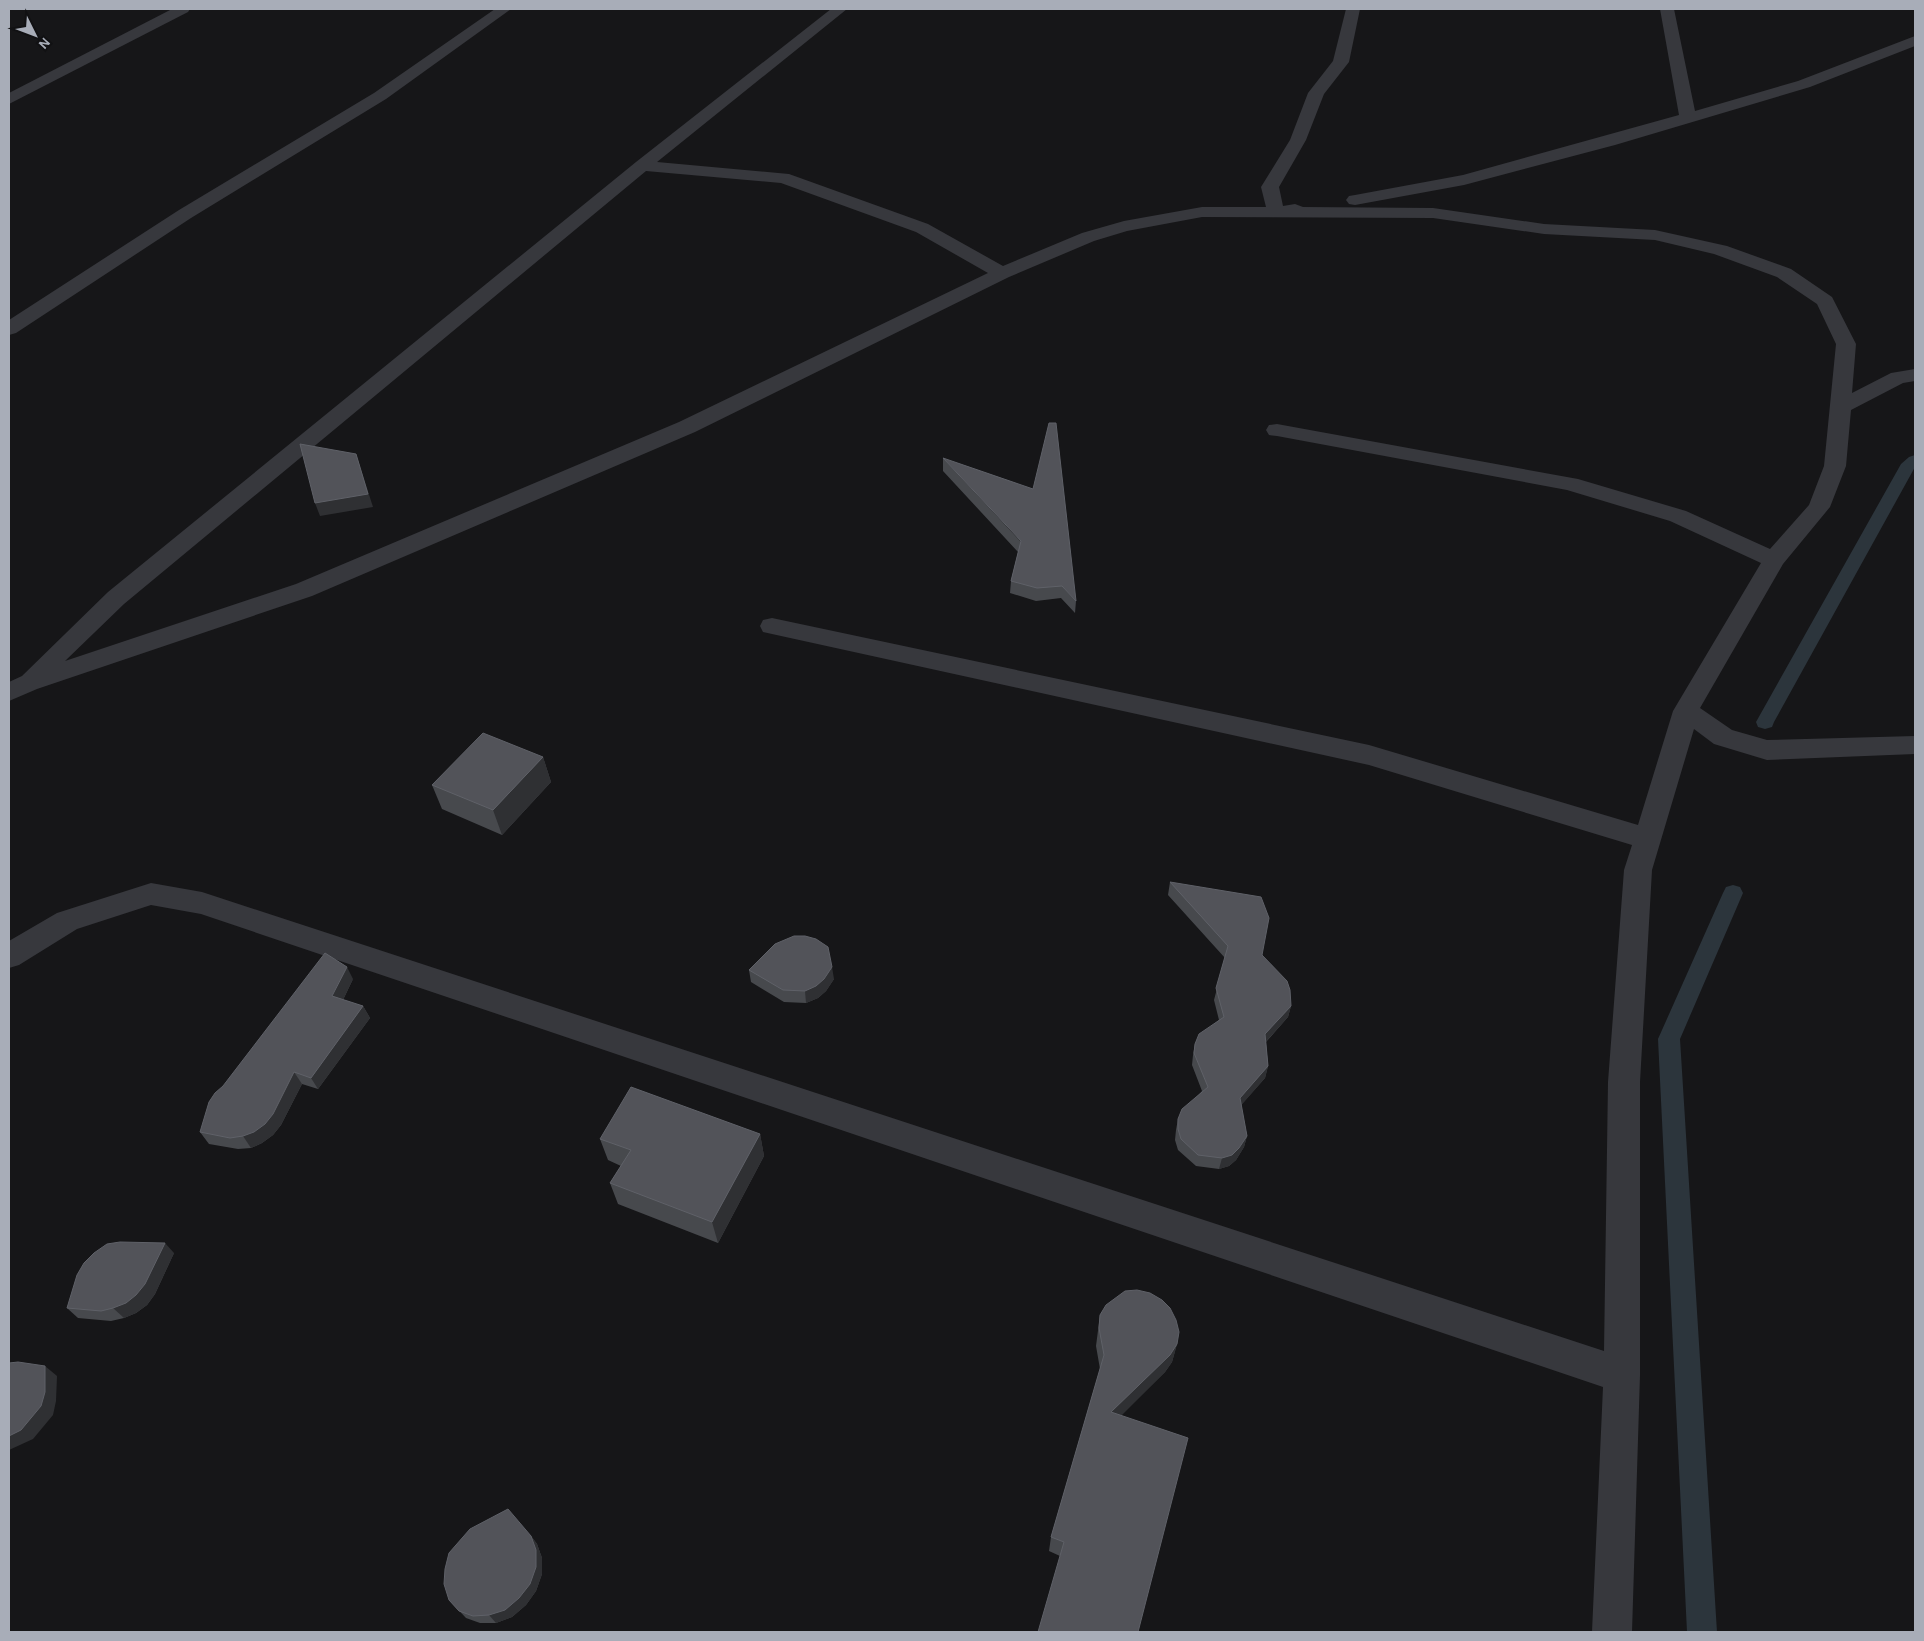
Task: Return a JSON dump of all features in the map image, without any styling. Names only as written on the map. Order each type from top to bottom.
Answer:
[{"type":"street","points":[[9,99],[183,9]]},
{"type":"street","points":[[9,329],[185,214],[380,96],[504,9]]},
{"type":"street","points":[[15,684],[116,598],[642,166],[840,9]]},
{"type":"street","points":[[1276,212],[1270,187],[1298,140],[1316,94],[1341,62],[1353,9]]},
{"type":"street","points":[[1667,9],[1688,118]]},
{"type":"street","points":[[1276,212],[1347,202],[1464,180],[1804,84],[1915,41]]},
{"type":"street","points":[[642,166],[783,178],[922,228],[1002,273]]},
{"type":"street","points":[[1464,180],[1452,196],[1472,213],[1544,229]]},
{"type":"street","points":[[15,684],[304,590],[687,427],[1002,273],[1088,237],[1124,226],[1202,212],[1434,213],[1544,229],[1655,235],[1720,250],[1784,273],[1826,301],[1846,344],[1835,466],[1819,507],[1774,560],[1686,710],[1638,870],[1624,1082],[1622,1375],[1612,1632]]},
{"type":"street","points":[[1840,407],[1898,377],[1915,375]]},
{"type":"street","points":[[1277,430],[1570,484],[1678,516],[1774,560]]},
{"type":"street","points":[[772,626],[1369,756],[1648,839]]},
{"type":"street","points":[[1686,710],[1723,737],[1767,750],[1915,745]]},
{"type":"street","points":[[9,956],[67,921],[151,894],[202,903],[1622,1375]]},
{"type":"building","points":[[1049,423],[1056,423],[1076,601],[1062,586],[1037,588],[1011,581],[1021,541],[943,458],[1033,489]]},
{"type":"building","points":[[300,444],[356,454],[368,494],[315,503]]},
{"type":"building","points":[[483,733],[543,757],[493,810],[432,785]]},
{"type":"building","points":[[1170,882],[1261,897],[1269,918],[1262,955],[1287,981],[1290,990],[1291,1006],[1265,1034],[1268,1066],[1240,1098],[1247,1136],[1232,1155],[1222,1158],[1198,1155],[1181,1139],[1178,1119],[1182,1109],[1208,1087],[1194,1053],[1195,1044],[1199,1034],[1224,1017],[1216,988],[1228,946]]},
{"type":"building","points":[[794,936],[816,939],[828,947],[832,967],[824,979],[816,986],[805,991],[783,990],[749,970],[775,944]]},
{"type":"building","points":[[325,953],[347,967],[332,996],[363,1006],[311,1078],[294,1072],[273,1114],[265,1124],[254,1132],[230,1138],[200,1132],[209,1102],[215,1093],[223,1086]]},
{"type":"building","points":[[631,1087],[760,1134],[712,1222],[610,1183],[631,1150],[600,1139]]},
{"type":"building","points":[[120,1242],[165,1243],[145,1284],[126,1303],[113,1308],[101,1311],[67,1308],[77,1275],[84,1263],[107,1244]]},
{"type":"building","points":[[1137,1290],[1150,1293],[1162,1300],[1170,1308],[1179,1332],[1177,1344],[1170,1355],[1111,1412],[1188,1438],[1138,1632],[1038,1632],[1064,1542],[1051,1537],[1104,1355],[1099,1328],[1100,1315],[1106,1305],[1125,1291]]},
{"type":"building","points":[[18,1362],[45,1366],[45,1392],[41,1406],[21,1430],[9,1436],[9,1363]]},
{"type":"building","points":[[508,1509],[531,1536],[536,1550],[536,1567],[530,1584],[519,1598],[505,1610],[489,1615],[473,1616],[459,1611],[449,1600],[444,1584],[449,1553],[470,1529]]},
{"type":"waterway","points":[[1765,722],[1909,464],[1915,460]]},
{"type":"waterway","points":[[1702,1632],[1669,1039],[1733,893]]}]
